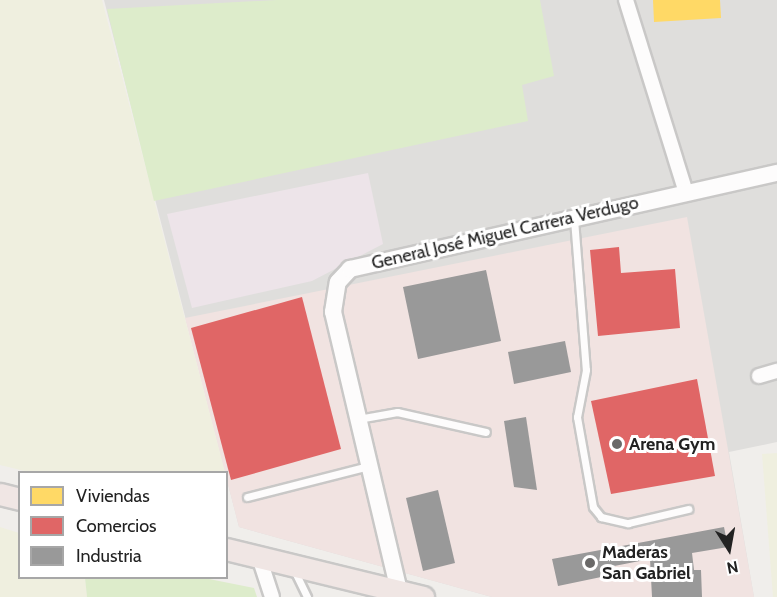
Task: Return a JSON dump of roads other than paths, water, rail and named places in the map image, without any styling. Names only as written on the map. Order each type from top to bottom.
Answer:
[{"type":"highway","points":[[0,494],[18,498]]},
{"type":"highway","points":[[228,549],[397,594],[423,597]]},
{"type":"street","points":[[626,0],[686,193]]},
{"type":"street","name":"General José Miguel Carrera Verdugo","points":[[397,594],[333,312],[338,282],[350,269],[777,173]]},
{"type":"street","points":[[759,376],[777,371]]},
{"type":"street","points":[[259,557],[272,597]]},
{"type":"lane","points":[[574,217],[586,370],[577,417],[594,507],[601,517],[628,523],[688,509]]},
{"type":"lane","points":[[358,419],[397,411],[486,432]]},
{"type":"lane","points":[[247,497],[369,466]]},
{"type":"lane","points":[[292,565],[307,597]]},
{"type":"place","name":"Arena Gym","points":[[617,444]]},
{"type":"place","name":"Maderas San Gabriel","points":[[590,563]]}]
